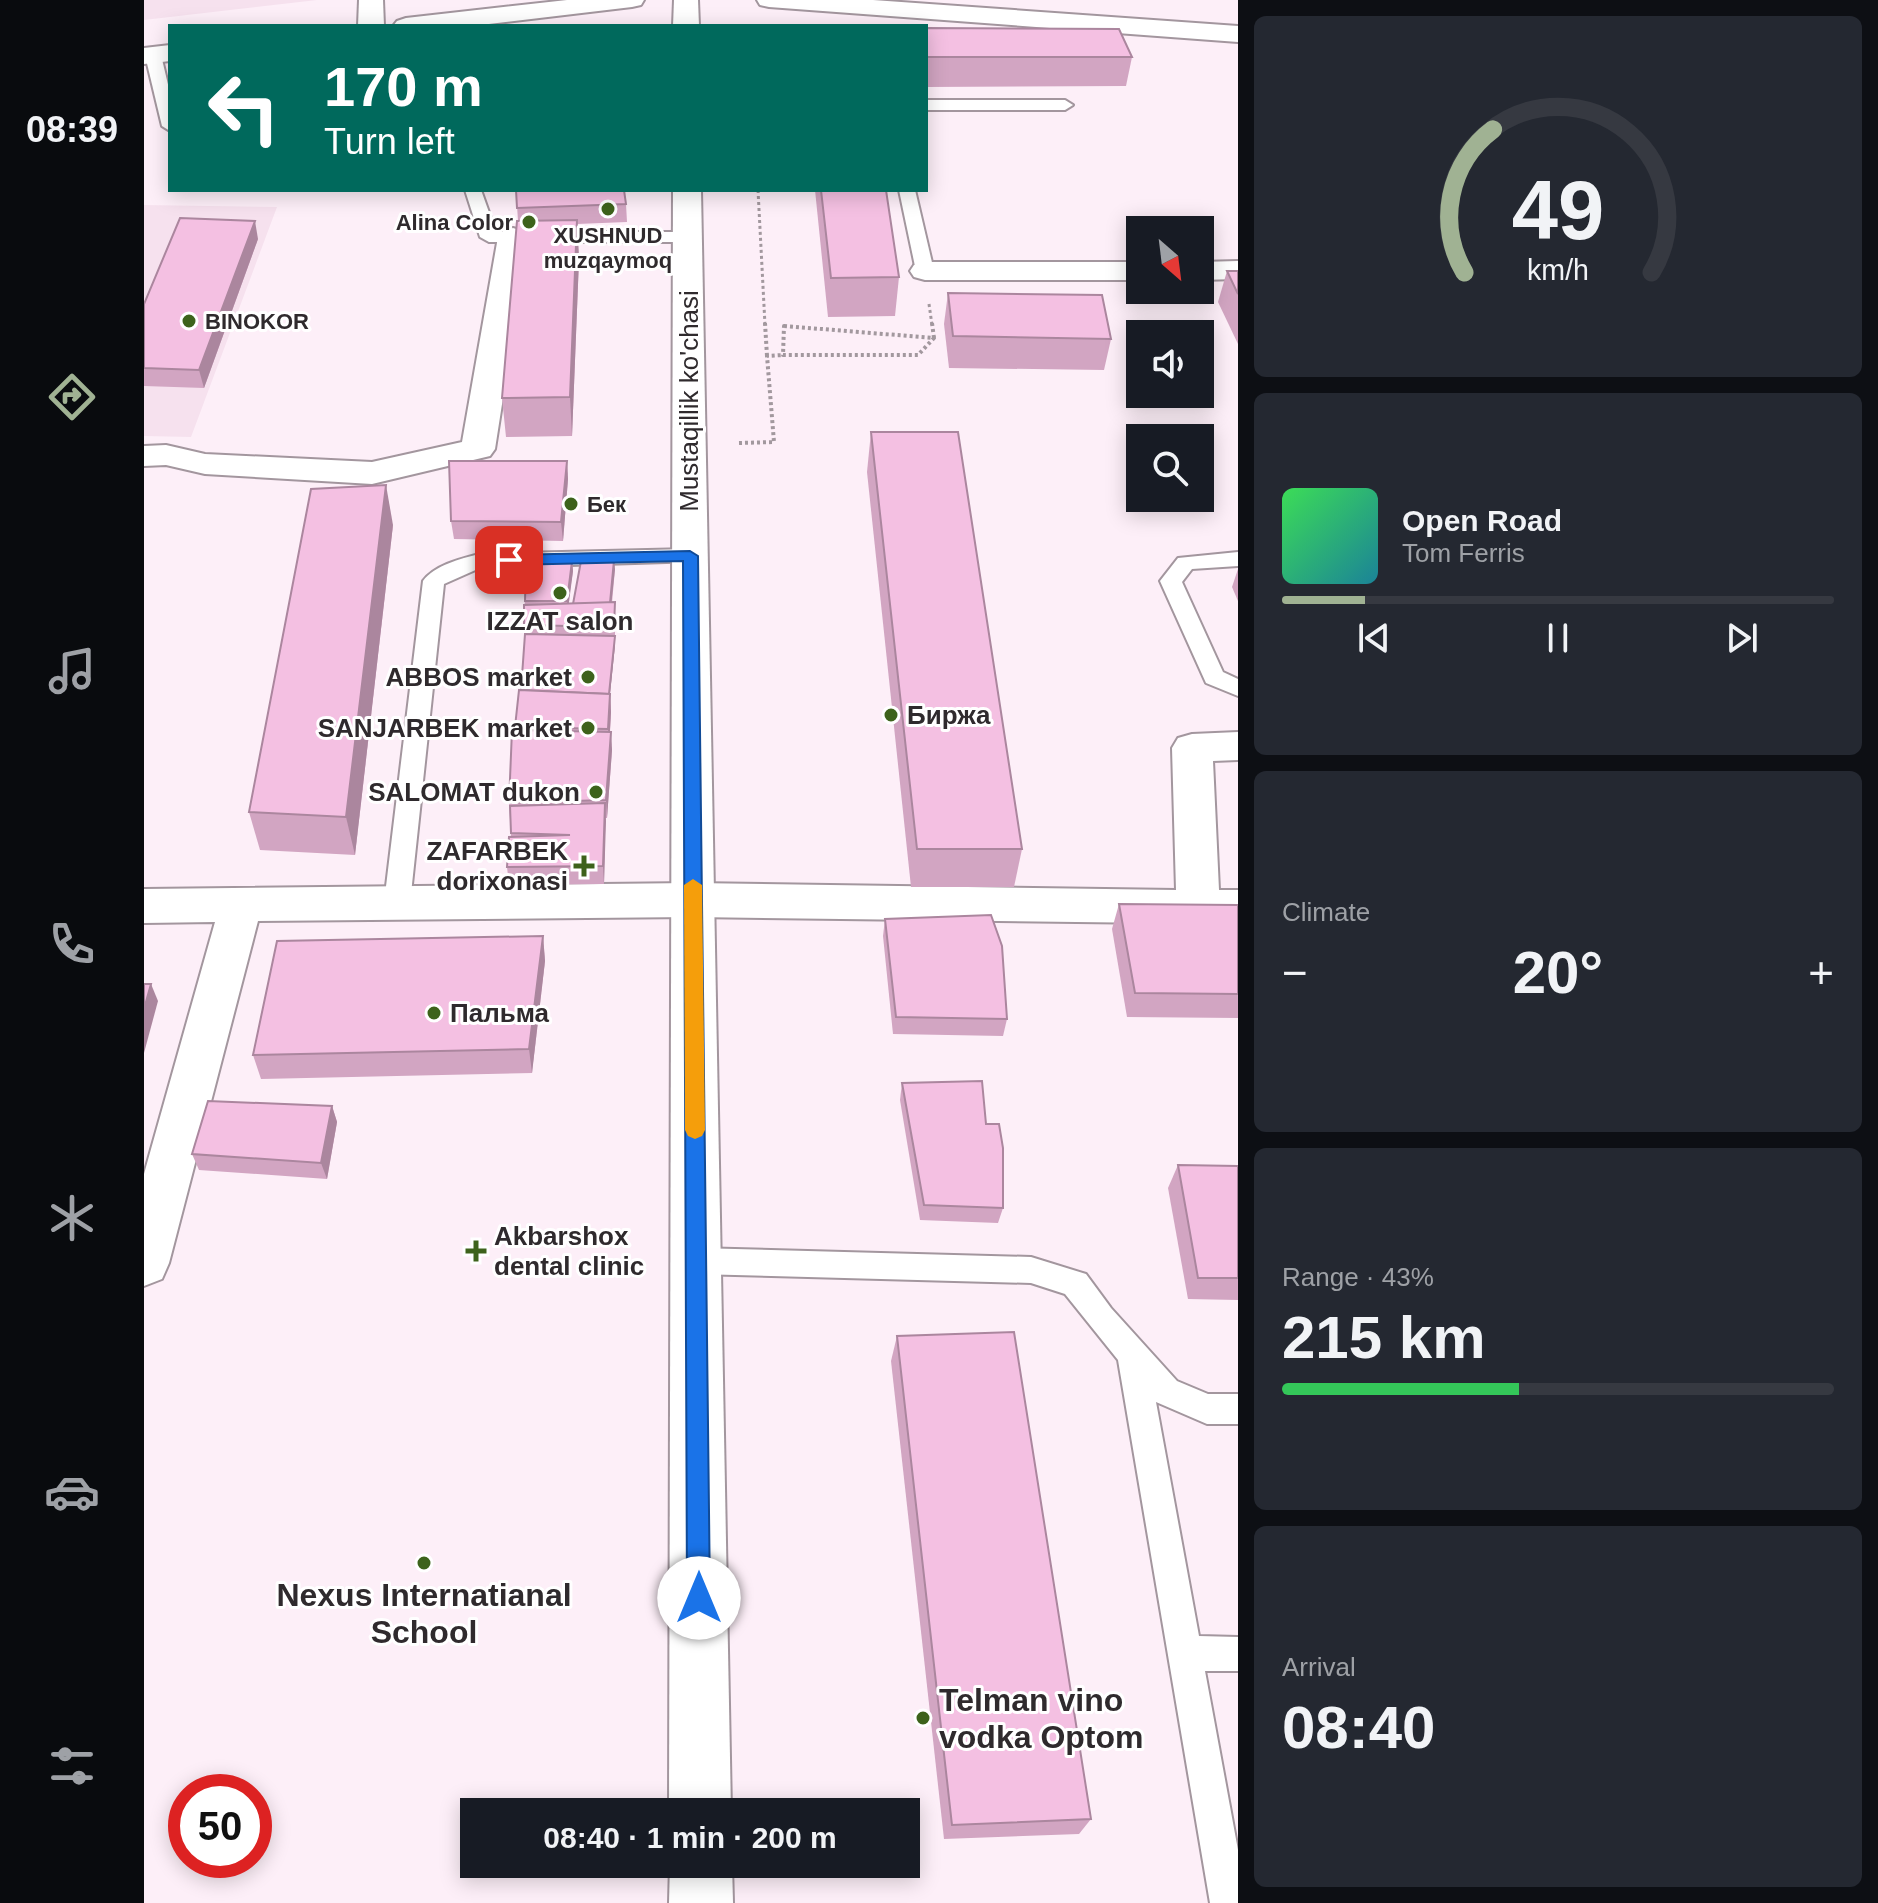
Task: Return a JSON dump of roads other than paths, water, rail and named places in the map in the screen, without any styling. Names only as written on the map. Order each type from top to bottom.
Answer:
[{"type":"street","points":[[371,0],[371,24]]},
{"type":"street","points":[[440,24],[492,21],[632,0]]},
{"type":"street","points":[[686,0],[686,24]]},
{"type":"street","points":[[769,0],[1238,34]]},
{"type":"street","name":"Mustaqillik ko'chasi","points":[[687,192],[700,1798]]},
{"type":"street","points":[[144,456],[166,455],[205,464],[372,473],[478,449],[513,237]]},
{"type":"street","points":[[1214,271],[1238,270]]},
{"type":"street","points":[[925,271],[1126,271]]},
{"type":"street","points":[[144,906],[693,900],[1218,907],[1192,748],[1238,746]]},
{"type":"street","points":[[144,1263],[241,905]]},
{"type":"street","points":[[701,1878],[701,1903]]},
{"type":"lane","points":[[156,55],[168,120]]},
{"type":"lane","points":[[928,105],[1065,105]]},
{"type":"lane","points":[[474,192],[489,237],[687,237]]},
{"type":"lane","points":[[907,192],[925,271]]},
{"type":"lane","points":[[397,903],[434,581],[459,567],[479,561],[690,556]]},
{"type":"lane","points":[[1238,559],[1186,563],[1171,581],[1214,677],[1238,688]]},
{"type":"lane","points":[[696,1261],[1031,1270],[1075,1284],[1166,1391],[1207,1409],[1238,1409]]},
{"type":"lane","points":[[1132,1353],[1229,1903]]},
{"type":"lane","points":[[1185,1653],[1238,1654]]},
{"type":"place","name":"XUSHNUD muzqaymoq","points":[[608,209]]},
{"type":"place","name":"Alina Color","points":[[529,222]]},
{"type":"place","name":"BINOKOR","points":[[189,321]]},
{"type":"place","name":"Бек","points":[[571,504]]},
{"type":"place","name":"IZZAT salon","points":[[560,593]]},
{"type":"place","name":"ABBOS market","points":[[588,677]]},
{"type":"place","name":"Биржа","points":[[891,715]]},
{"type":"place","name":"SANJARBEK market","points":[[588,728]]},
{"type":"place","name":"SALOMAT dukon","points":[[596,792]]},
{"type":"place","name":"ZAFARBEK dorixonasi","points":[[584,866]]},
{"type":"place","name":"Пальма","points":[[434,1013]]},
{"type":"place","name":"Akbarshox dental clinic","points":[[476,1251]]},
{"type":"place","name":"Nexus Internatianal School","points":[[424,1563]]},
{"type":"place","name":"Telman vino vodka Optom","points":[[923,1718]]}]
